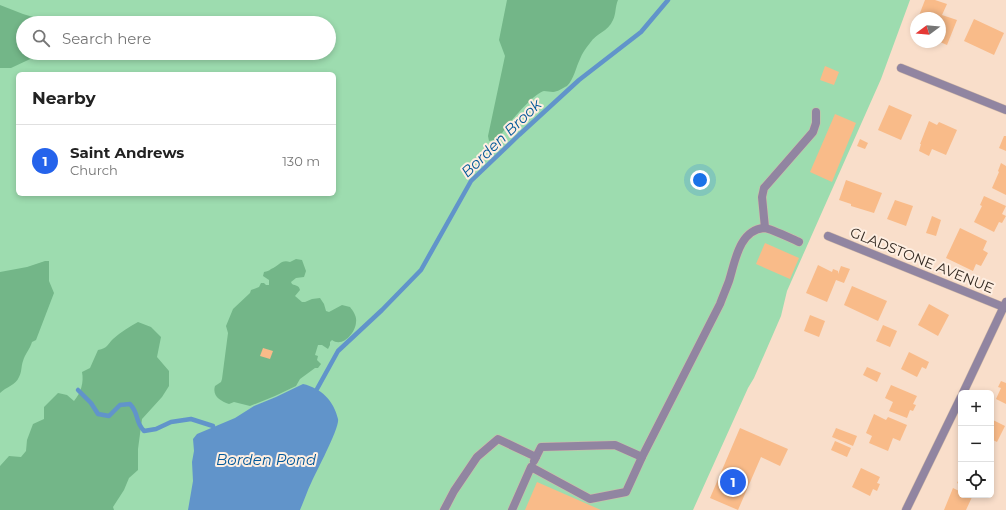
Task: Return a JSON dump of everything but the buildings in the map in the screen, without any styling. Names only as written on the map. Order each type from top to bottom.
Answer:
[{"type":"street","points":[[901,68],[1006,110]]},
{"type":"street","points":[[766,228],[762,197],[764,188],[813,132],[816,123],[816,112]]},
{"type":"street","points":[[531,466],[590,499],[626,492],[642,456],[720,304],[729,281],[736,255],[741,245],[751,232],[766,228],[799,242]]},
{"type":"street","name":"GLADSTONE AVENUE","points":[[828,236],[1005,306]]},
{"type":"street","points":[[964,390],[1005,306]]},
{"type":"street","points":[[906,510],[958,403]]},
{"type":"street","points":[[444,510],[477,457],[498,439],[536,457]]},
{"type":"street","points":[[512,510],[541,447],[615,445],[642,456]]},
{"type":"green space","points":[[0,0],[910,0],[881,79],[787,291],[781,316],[693,510],[0,510]]},
{"type":"green space","points":[[507,0],[618,0],[611,24],[595,37],[586,49],[567,86],[555,92],[544,91],[533,98],[519,112],[498,139],[489,141],[488,136],[505,56],[499,40]]},
{"type":"green space","points":[[0,5],[30,16],[16,16],[16,60],[28,60],[11,68],[0,68]]},
{"type":"green space","points":[[296,259],[302,260],[306,271],[304,277],[296,278],[291,282],[300,288],[295,296],[302,302],[320,298],[326,311],[329,312],[342,305],[350,307],[356,318],[354,330],[348,338],[340,342],[332,340],[328,349],[322,345],[318,345],[315,355],[318,356],[317,360],[321,364],[318,368],[315,368],[300,379],[296,386],[250,406],[234,402],[229,404],[218,398],[214,390],[215,386],[221,382],[222,379],[228,333],[226,326],[233,309],[250,293],[251,290],[259,287],[261,283],[269,285],[269,280],[263,276],[264,272],[284,261],[290,262]]},
{"type":"green space","points":[[49,261],[49,281],[54,293],[36,340],[32,342],[24,358],[18,380],[0,393],[0,272],[27,267]]},
{"type":"green space","points":[[138,322],[151,327],[161,337],[157,357],[169,371],[169,386],[162,397],[142,419],[138,449],[138,470],[129,478],[124,490],[113,507],[114,510],[0,510],[0,466],[9,456],[21,457],[26,451],[27,440],[33,424],[44,419],[44,407],[58,393],[67,395],[74,401],[83,380],[82,372],[90,368],[98,350],[106,347],[119,334]]},
{"type":"water","name":"Borden Pond","points":[[303,384],[316,389],[326,396],[336,412],[338,424],[300,510],[188,510],[193,481],[193,439],[197,434],[235,418],[254,406]]},
{"type":"waterway","name":"Borden Brook","points":[[317,389],[338,351],[382,310],[421,270],[471,181],[579,80],[641,32],[668,0]]},
{"type":"waterway","points":[[78,390],[91,403],[98,414],[109,416],[120,405],[130,404],[135,411],[139,424],[144,431],[156,429],[171,422],[191,419],[213,426]]},
{"type":"place","name":"Saint Andrews","points":[[733,482]]}]
